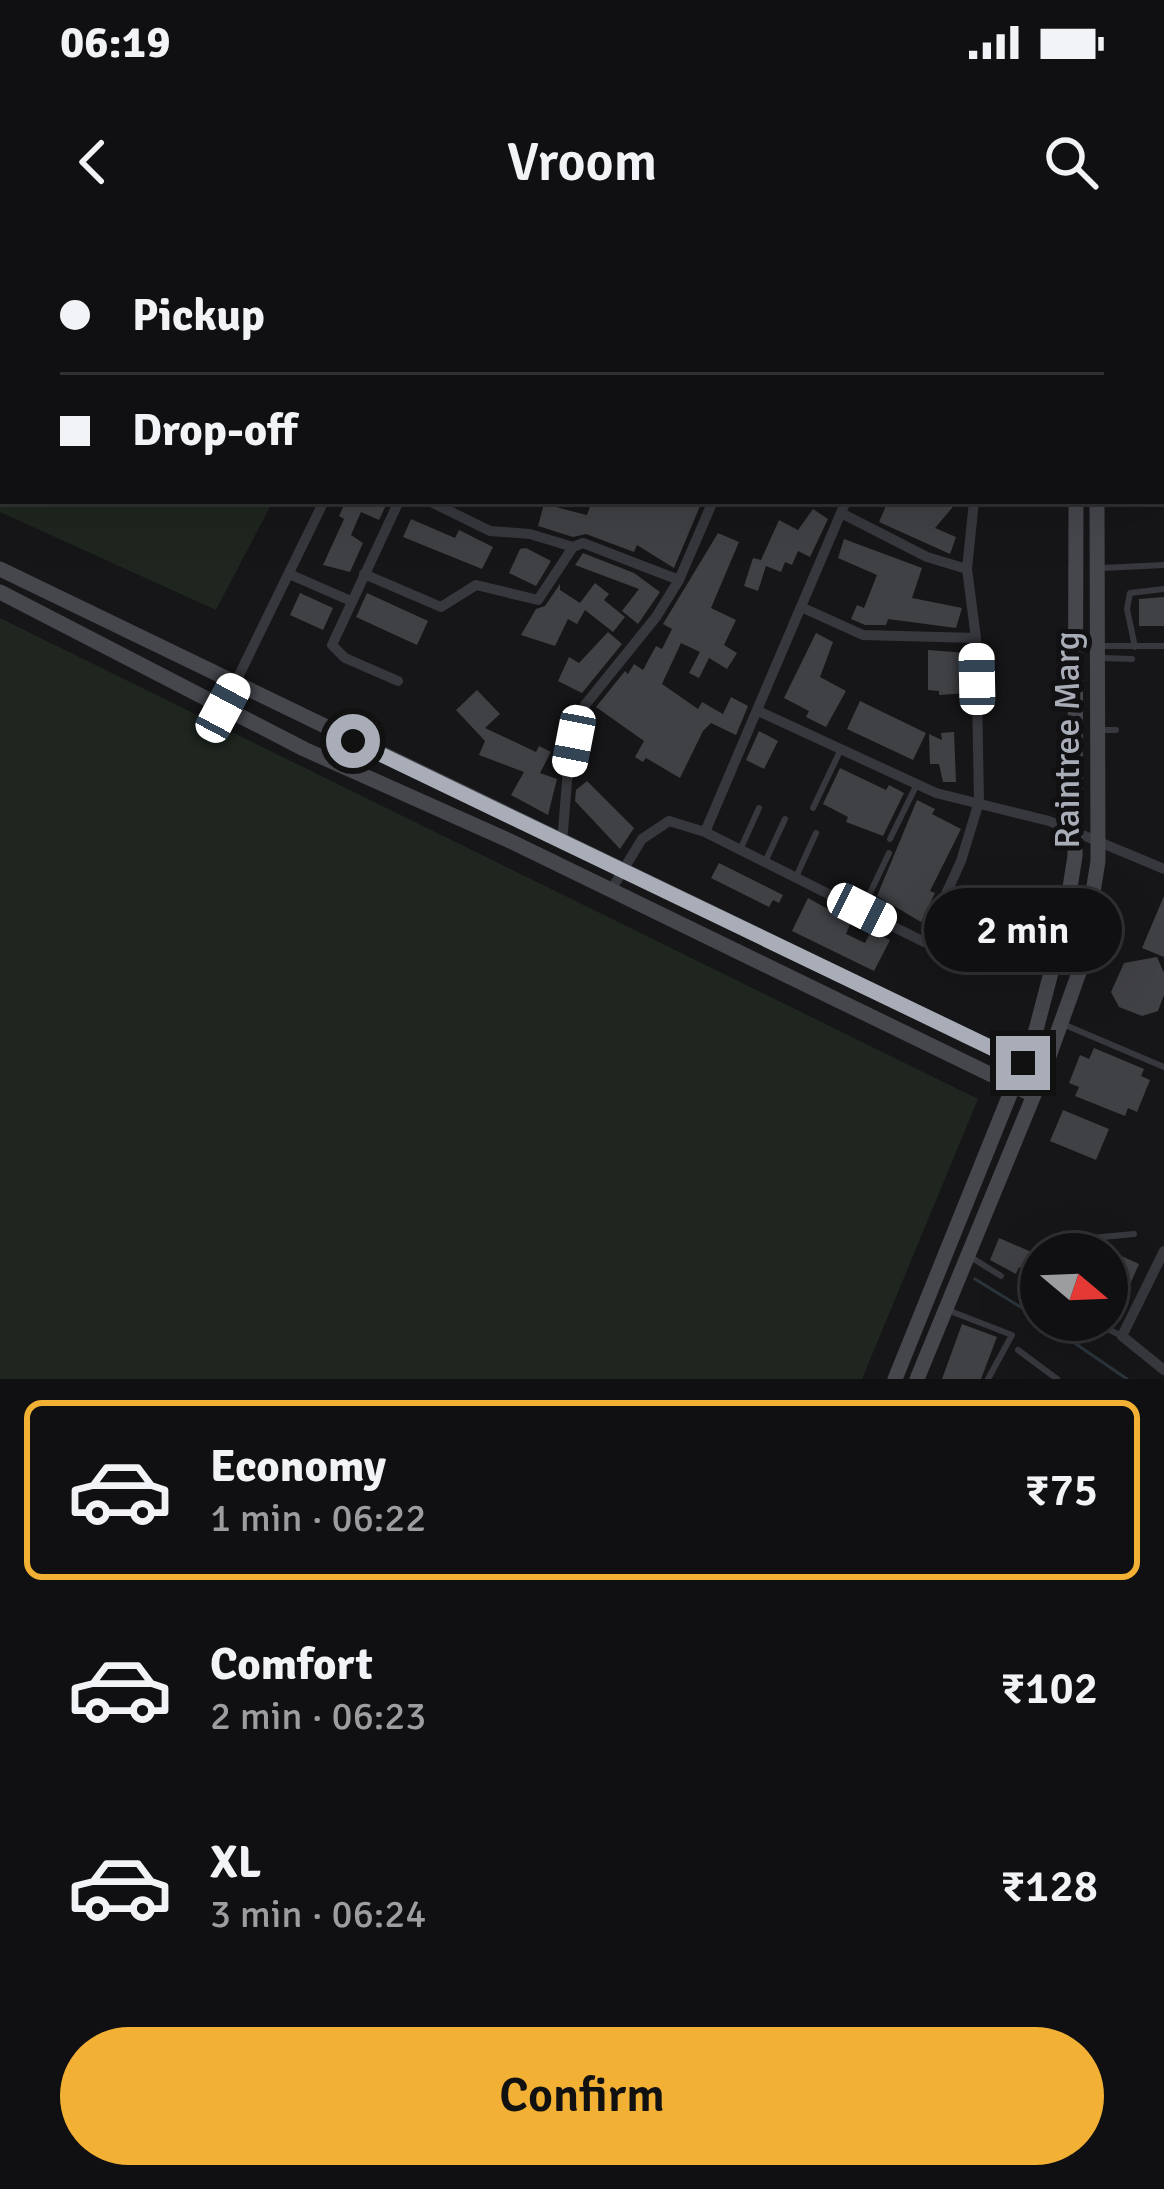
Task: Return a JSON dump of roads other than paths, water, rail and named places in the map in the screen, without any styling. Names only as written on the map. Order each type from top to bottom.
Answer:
[{"type":"main road","name":"Raintree Marg","points":[[917,1379],[948,1254],[1043,1010],[1065,919],[1075,856],[1076,504]]},
{"type":"main road","name":"Raintree Marg","points":[[895,1379],[965,1260],[1043,1073],[1081,967],[1099,844],[1096,504]]},
{"type":"main road","points":[[0,569],[243,682],[531,828],[1043,1073]]},
{"type":"main road","points":[[0,592],[230,712],[516,844],[1033,1095]]},
{"type":"main road","points":[[230,712],[243,682]]},
{"type":"main road","points":[[410,796],[423,774]]},
{"type":"main road","points":[[516,844],[531,828]]},
{"type":"street","points":[[243,682],[323,504]]},
{"type":"street","points":[[398,504],[332,645],[345,658],[398,681]]},
{"type":"street","points":[[439,504],[490,531],[530,534],[573,547],[595,544],[679,580]]},
{"type":"street","points":[[562,843],[568,769],[585,705],[656,617],[679,580],[712,504]]},
{"type":"street","points":[[611,890],[656,825],[669,821],[705,832],[924,942],[961,861],[979,802],[976,638],[967,569],[974,504]]},
{"type":"street","points":[[705,832],[843,507],[928,556],[967,569]]},
{"type":"street","points":[[364,574],[441,607],[476,585],[538,600],[573,547]]},
{"type":"street","points":[[290,574],[351,601]]},
{"type":"street","points":[[801,607],[863,635],[947,641],[976,638]]},
{"type":"street","points":[[758,711],[917,784],[1073,829],[1164,869]]},
{"type":"street","points":[[1128,1324],[1164,1251]]},
{"type":"street","points":[[1128,1341],[1164,1370]]},
{"type":"lane","points":[[1097,568],[1164,565]]},
{"type":"lane","points":[[1135,647],[1127,609],[1130,593],[1164,589]]},
{"type":"lane","points":[[1098,652],[1164,646]]},
{"type":"lane","points":[[1098,652],[1132,659]]},
{"type":"lane","points":[[1097,730],[1116,730]]},
{"type":"lane","points":[[812,808],[841,749]]},
{"type":"lane","points":[[890,839],[917,784]]},
{"type":"lane","points":[[740,850],[759,808]]},
{"type":"lane","points":[[765,862],[785,819]]},
{"type":"lane","points":[[796,878],[816,832]]},
{"type":"lane","points":[[862,910],[889,853]]},
{"type":"lane","points":[[1062,1024],[1164,1066]]},
{"type":"lane","points":[[1128,1235],[1134,1234]]},
{"type":"lane","points":[[965,1260],[1001,1276]]},
{"type":"lane","points":[[937,1306],[1012,1335],[988,1379]]},
{"type":"lane","points":[[1018,1350],[1057,1379]]},
{"type":"waterway","points":[[975,1279],[1020,1307]]},
{"type":"waterway","points":[[1072,1341],[1127,1379]]}]
